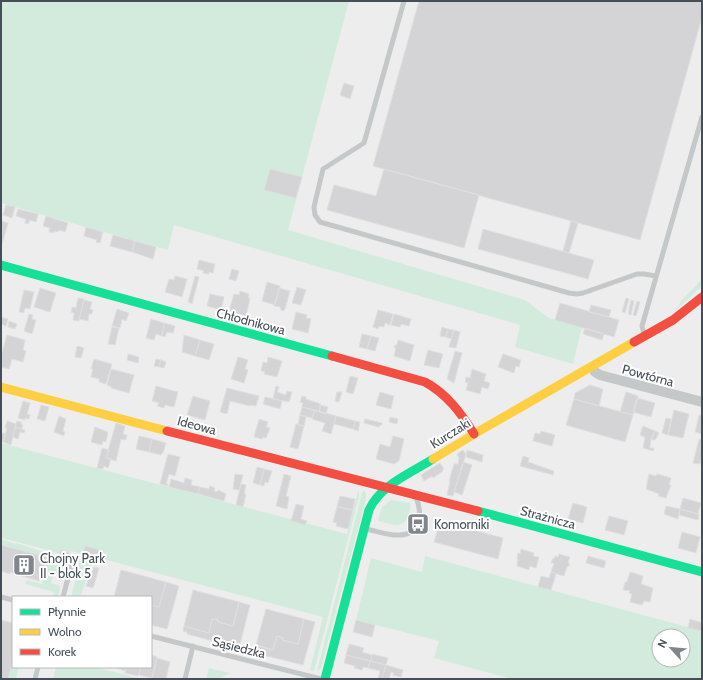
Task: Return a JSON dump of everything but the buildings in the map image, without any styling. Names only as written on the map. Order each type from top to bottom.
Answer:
[{"type":"street","name":"Chłodnikowa","points":[[1,265],[425,382],[435,386],[448,398],[474,434]]},
{"type":"street","name":"Kurczaki","points":[[325,679],[364,528],[371,505],[377,496],[386,488],[474,434],[646,337],[681,315],[702,297]]},
{"type":"street","name":"Powtórna","points":[[592,367],[600,376],[702,402]]},
{"type":"street","name":"Ideowa","points":[[1,387],[386,488]]},
{"type":"street","name":"Strażnicza","points":[[386,488],[414,494],[702,572]]},
{"type":"lane","points":[[404,1],[364,143],[324,169],[314,208],[314,215],[320,222],[569,293],[583,293],[637,274],[656,276]]},
{"type":"lane","points":[[646,337],[642,326],[702,117]]},
{"type":"lane","points":[[364,528],[400,536],[410,532],[418,524],[419,518],[419,506],[414,494]]},
{"type":"lane","points":[[63,596],[73,559]]},
{"type":"lane","points":[[1,597],[12,600]]},
{"type":"lane","name":"Sąsiedzka","points":[[152,636],[321,679]]},
{"type":"lane","points":[[185,679],[193,646]]},
{"type":"lane","points":[[34,679],[38,668]]},
{"type":"green space","points":[[1,1],[349,1],[288,230],[525,300],[549,318],[582,327],[573,364],[515,347],[520,325],[174,225],[168,250],[1,203]]},
{"type":"green space","points":[[702,279],[702,286],[675,311],[682,300]]},
{"type":"green space","points":[[1,443],[347,534],[358,491],[359,493],[314,671],[310,670],[323,617],[95,557],[80,596],[71,596],[82,554],[71,551],[68,556],[69,552],[60,550],[59,554],[1,538]]},
{"type":"green space","points":[[364,490],[366,493],[366,499],[321,668],[317,671],[362,493]]},
{"type":"green space","points":[[391,500],[410,503],[408,517],[403,523],[392,525],[378,521],[382,507]]},
{"type":"green space","points":[[1,539],[60,557],[57,570],[65,572],[62,574],[54,573],[51,583],[60,586],[58,596],[53,596],[54,592],[25,584],[27,580],[42,584],[49,558],[1,545]]},
{"type":"green space","points":[[425,556],[691,628],[651,628],[651,668],[691,668],[691,628],[702,631],[702,679],[512,679],[434,658],[439,641],[356,620],[371,558],[422,572]]},
{"type":"green space","points":[[12,665],[12,668],[19,668],[16,679],[8,679]]},
{"type":"green space","points":[[56,668],[99,668],[141,679],[53,679]]},
{"type":"green space","points":[[209,668],[230,673],[218,679],[206,679]]},
{"type":"traffic: fast","points":[[1,265],[332,356]]},
{"type":"traffic: fast","points":[[325,679],[369,510],[374,501],[388,487],[433,459]]},
{"type":"traffic: fast","points":[[478,511],[702,572]]},
{"type":"traffic: slow","points":[[433,459],[634,342]]},
{"type":"traffic: slow","points":[[1,387],[167,431]]},
{"type":"traffic: jam","points":[[634,342],[673,320],[702,297]]},
{"type":"traffic: jam","points":[[332,356],[425,382],[447,398],[474,434]]},
{"type":"traffic: jam","points":[[167,431],[478,511]]},
{"type":"place","name":"Komorniki","points":[[418,524]]},
{"type":"place","name":"Chojny Park II - blok 5","points":[[24,565]]}]
